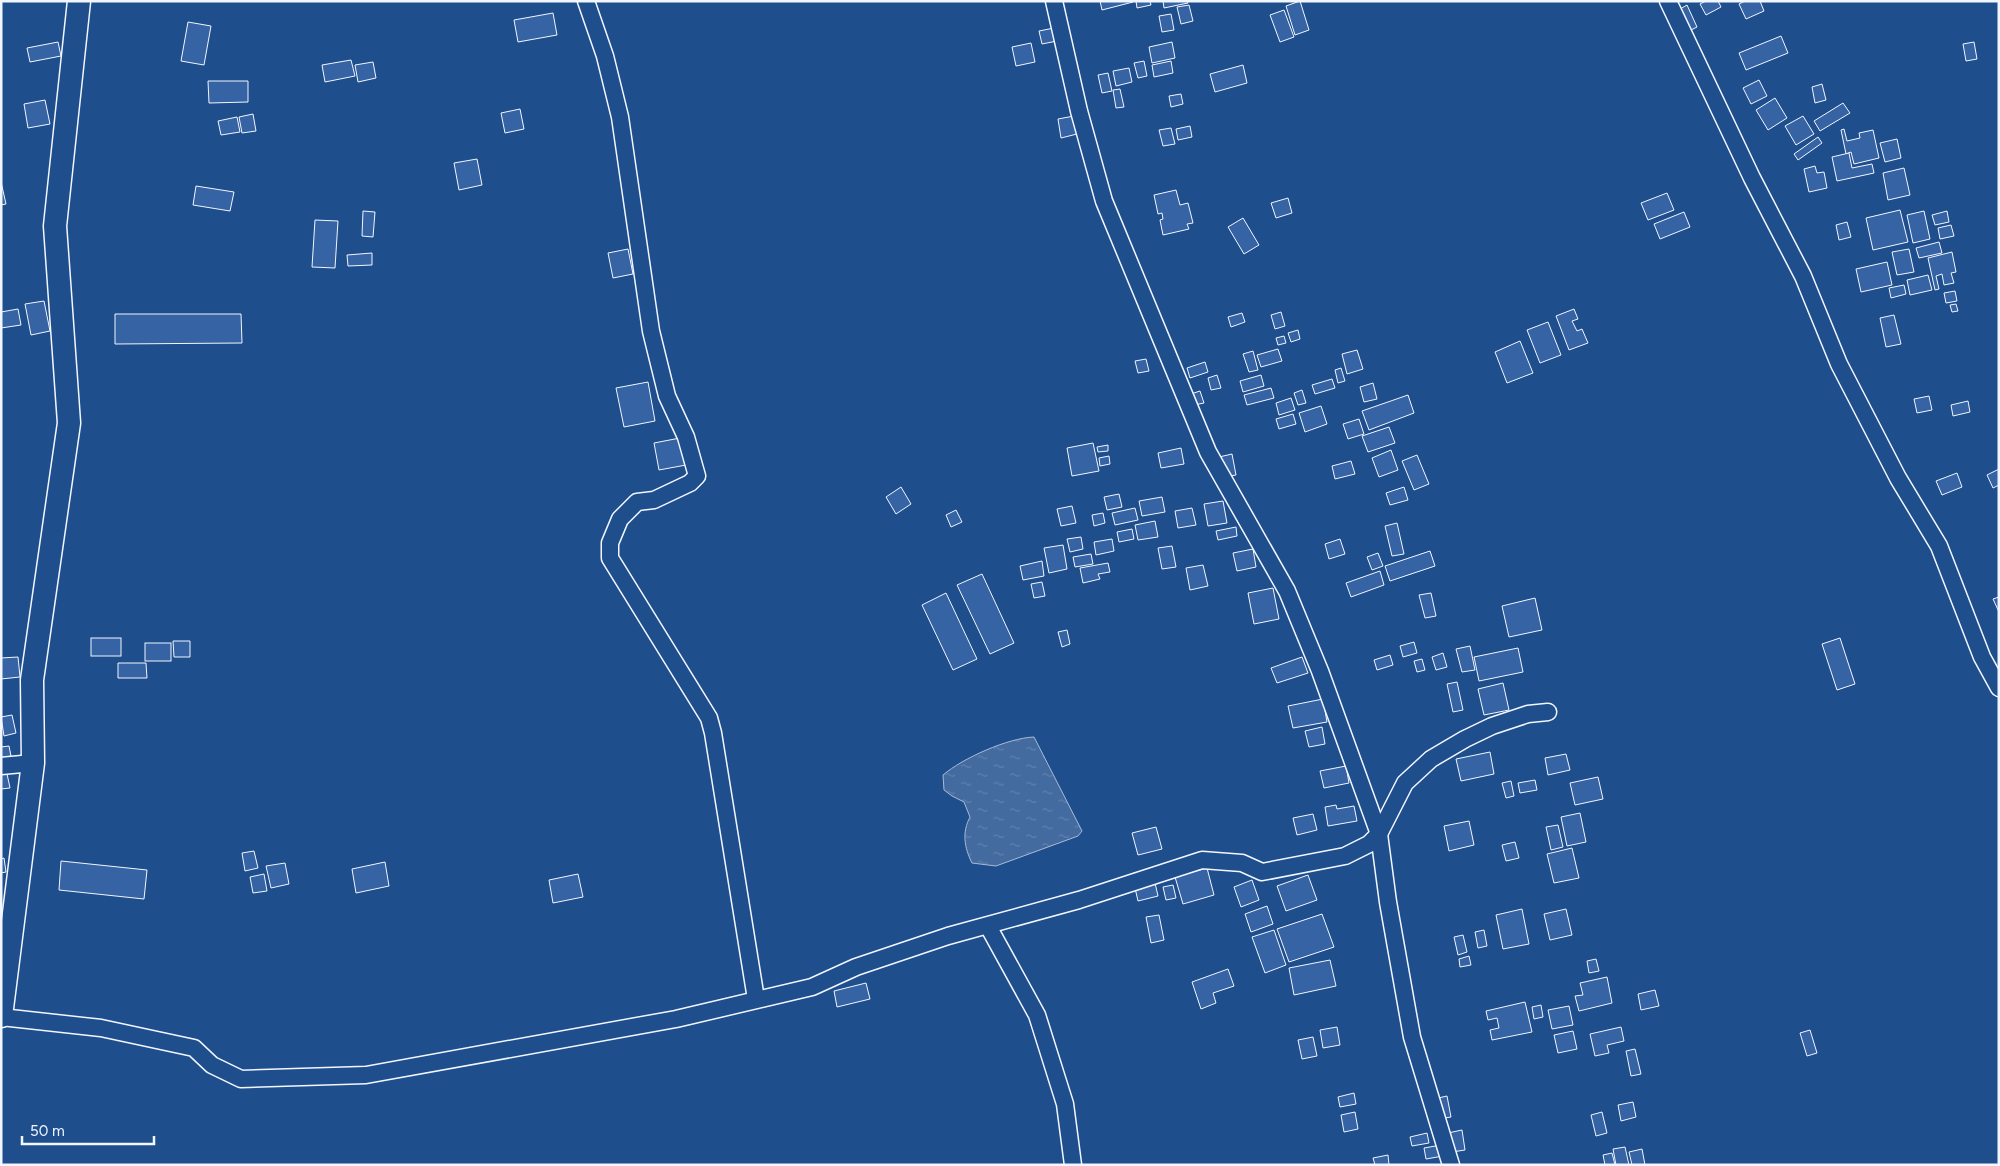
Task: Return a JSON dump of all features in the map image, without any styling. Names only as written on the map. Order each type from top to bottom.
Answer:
[{"type":"street","points":[[79,1],[55,226],[69,423],[32,680],[33,763],[1,1017],[101,1028],[194,1048],[212,1065],[240,1079],[366,1075],[676,1019],[812,987],[856,967],[948,936],[1079,900],[1202,860],[1242,864],[1262,872],[1345,856],[1369,844],[1378,834],[1404,783],[1430,759],[1492,726],[1528,714],[1548,712]]},
{"type":"street","points":[[586,1],[605,56],[620,117],[651,331],[667,396],[686,437],[697,476],[690,483],[654,500],[637,502],[620,519],[610,543],[610,558],[695,700],[704,709],[711,726],[756,999]]},
{"type":"street","points":[[1054,1],[1079,111],[1104,201],[1208,452],[1287,591],[1320,671],[1378,834],[1412,1037],[1451,1165]]},
{"type":"street","points":[[1668,1],[1752,178],[1803,276],[1839,364],[1898,478],[1939,546],[1982,657],[1999,688]]},
{"type":"street","points":[[1,766],[33,763]]},
{"type":"street","points":[[988,926],[1037,1015],[1066,1104],[1073,1165]]},
{"type":"water","points":[[1034,737],[1082,831],[1078,836],[996,866],[972,863],[965,840],[967,823],[970,817],[964,802],[944,790],[943,775],[962,762],[986,750],[1023,738]]},
{"type":"building","points":[[1100,1],[1133,1],[1133,2],[1102,10]]},
{"type":"building","points":[[1136,1],[1150,1],[1151,5],[1137,8]]},
{"type":"building","points":[[1163,1],[1187,1],[1188,3],[1164,8]]},
{"type":"building","points":[[1300,1],[1309,30],[1295,35],[1286,6]]},
{"type":"building","points":[[1706,1],[1718,1],[1721,7],[1706,15],[1700,4]]},
{"type":"building","points":[[1745,1],[1760,1],[1764,11],[1746,19],[1739,4]]},
{"type":"building","points":[[1189,5],[1193,21],[1181,24],[1177,7]]},
{"type":"building","points":[[1687,5],[1697,27],[1685,33],[1675,12]]},
{"type":"building","points":[[1284,10],[1294,37],[1280,42],[1270,15]]},
{"type":"building","points":[[553,13],[557,35],[518,42],[514,20]]},
{"type":"building","points":[[1171,14],[1174,30],[1162,32],[1159,16]]},
{"type":"building","points":[[188,22],[211,26],[204,65],[181,61]]},
{"type":"building","points":[[1054,28],[1057,41],[1042,44],[1039,31]]},
{"type":"building","points":[[1781,36],[1788,53],[1746,70],[1739,53]]},
{"type":"building","points":[[58,42],[61,56],[30,62],[27,48]]},
{"type":"building","points":[[1172,42],[1175,58],[1152,63],[1149,47]]},
{"type":"building","points":[[1974,42],[1977,59],[1966,61],[1963,44]]},
{"type":"building","points":[[1031,43],[1035,62],[1016,66],[1012,47]]},
{"type":"building","points":[[351,60],[355,76],[325,82],[322,65]]},
{"type":"building","points":[[1144,61],[1147,76],[1138,78],[1134,63]]},
{"type":"building","points":[[1171,61],[1173,73],[1154,77],[1152,65]]},
{"type":"building","points":[[373,62],[376,78],[358,82],[355,65]]},
{"type":"building","points":[[1243,65],[1247,83],[1215,92],[1210,74]]},
{"type":"building","points":[[1129,68],[1132,82],[1116,86],[1113,71]]},
{"type":"building","points":[[1108,73],[1112,91],[1102,93],[1098,75]]},
{"type":"building","points":[[1759,80],[1767,96],[1751,104],[1743,88]]},
{"type":"building","points":[[208,81],[248,81],[248,102],[209,103]]},
{"type":"building","points":[[1822,84],[1826,100],[1815,103],[1812,87]]},
{"type":"building","points":[[1120,89],[1124,107],[1116,108],[1113,90]]},
{"type":"building","points":[[1181,94],[1183,104],[1171,107],[1169,96]]},
{"type":"building","points":[[1775,98],[1787,118],[1768,130],[1756,110]]},
{"type":"building","points":[[45,100],[50,124],[28,128],[24,104]]},
{"type":"building","points":[[1843,103],[1850,113],[1820,131],[1814,121]]},
{"type":"building","points":[[520,109],[524,129],[505,133],[501,113]]},
{"type":"building","points":[[253,114],[256,131],[242,133],[239,117]]},
{"type":"building","points":[[1074,116],[1077,134],[1061,138],[1058,119]]},
{"type":"building","points":[[1803,116],[1814,134],[1796,145],[1785,126]]},
{"type":"building","points":[[237,117],[240,132],[221,135],[218,121]]},
{"type":"building","points":[[1190,126],[1192,137],[1178,140],[1176,129]]},
{"type":"building","points":[[1171,128],[1175,144],[1163,146],[1159,130]]},
{"type":"building","points":[[1844,129],[1847,141],[1860,138],[1859,133],[1873,130],[1879,158],[1854,164],[1851,152],[1846,154],[1841,130]]},
{"type":"building","points":[[1818,137],[1822,143],[1798,160],[1794,154]]},
{"type":"building","points":[[1897,139],[1901,158],[1885,162],[1880,143]]},
{"type":"building","points":[[1849,153],[1852,168],[1872,164],[1874,173],[1837,181],[1832,157]]},
{"type":"building","points":[[477,159],[482,185],[459,190],[454,163]]},
{"type":"building","points":[[1815,166],[1817,173],[1824,172],[1827,188],[1809,192],[1804,169]]},
{"type":"building","points":[[1904,168],[1910,195],[1888,200],[1883,173]]},
{"type":"building","points":[[1,182],[6,204],[1,205]]},
{"type":"building","points":[[196,186],[234,192],[230,211],[193,205]]},
{"type":"building","points":[[1176,190],[1180,205],[1188,203],[1193,223],[1187,224],[1189,229],[1163,235],[1160,220],[1163,219],[1162,213],[1158,214],[1154,195]]},
{"type":"building","points":[[1667,193],[1674,210],[1648,220],[1641,203]]},
{"type":"building","points":[[1288,198],[1292,213],[1276,218],[1271,203]]},
{"type":"building","points":[[1900,210],[1908,242],[1873,250],[1866,218]]},
{"type":"building","points":[[363,211],[375,212],[373,237],[362,236]]},
{"type":"building","points":[[1924,211],[1930,239],[1913,243],[1907,215]]},
{"type":"building","points":[[1947,211],[1949,222],[1935,225],[1932,215]]},
{"type":"building","points":[[1684,212],[1690,227],[1660,239],[1654,224]]},
{"type":"building","points":[[1243,218],[1259,245],[1244,254],[1228,227]]},
{"type":"building","points":[[315,220],[338,221],[335,268],[312,267]]},
{"type":"building","points":[[1847,222],[1851,237],[1839,240],[1836,225]]},
{"type":"building","points":[[1951,225],[1954,236],[1940,239],[1938,228]]},
{"type":"building","points":[[1939,242],[1942,253],[1919,258],[1916,248]]},
{"type":"building","points":[[628,249],[633,274],[613,278],[608,253]]},
{"type":"building","points":[[1909,249],[1914,272],[1897,275],[1892,252]]},
{"type":"building","points":[[1952,252],[1956,272],[1951,273],[1954,283],[1944,285],[1942,274],[1936,276],[1939,289],[1935,290],[1928,258]]},
{"type":"building","points":[[372,253],[372,265],[348,266],[347,255]]},
{"type":"building","points":[[1887,262],[1892,285],[1861,292],[1856,269]]},
{"type":"building","points":[[1928,275],[1932,290],[1910,295],[1907,280]]},
{"type":"building","points":[[1904,285],[1906,294],[1891,298],[1889,288]]},
{"type":"building","points":[[1955,291],[1957,301],[1946,303],[1944,293]]},
{"type":"building","points":[[44,301],[50,331],[31,335],[25,304]]},
{"type":"building","points":[[1956,304],[1958,311],[1952,312],[1950,305]]},
{"type":"building","points":[[18,309],[21,325],[1,328],[1,312]]},
{"type":"building","points":[[1574,309],[1578,319],[1572,321],[1577,331],[1582,329],[1588,343],[1569,350],[1556,316]]},
{"type":"building","points":[[1281,312],[1285,326],[1275,329],[1271,315]]},
{"type":"building","points":[[1242,313],[1245,322],[1231,327],[1228,317]]},
{"type":"building","points":[[115,314],[241,314],[242,343],[115,344]]},
{"type":"building","points":[[1894,315],[1901,344],[1886,347],[1880,318]]},
{"type":"building","points":[[1548,322],[1561,355],[1540,363],[1527,330]]},
{"type":"building","points":[[1298,330],[1300,339],[1291,342],[1288,333]]},
{"type":"building","points":[[1284,336],[1286,343],[1278,345],[1276,338]]},
{"type":"building","points":[[1520,341],[1533,373],[1507,383],[1495,352]]},
{"type":"building","points":[[1278,349],[1282,361],[1261,367],[1257,355]]},
{"type":"building","points":[[1357,350],[1363,369],[1347,374],[1342,354]]},
{"type":"building","points":[[1253,351],[1258,370],[1249,372],[1243,354]]},
{"type":"building","points":[[1146,359],[1149,371],[1138,373],[1135,361]]},
{"type":"building","points":[[1205,362],[1208,372],[1190,378],[1187,368]]},
{"type":"building","points":[[1341,368],[1345,381],[1338,383],[1335,370]]},
{"type":"building","points":[[1217,375],[1221,388],[1211,390],[1208,378]]},
{"type":"building","points":[[1261,375],[1264,386],[1243,392],[1240,381]]},
{"type":"building","points":[[1332,379],[1335,388],[1315,394],[1312,385]]},
{"type":"building","points":[[648,382],[655,421],[624,427],[616,388]]},
{"type":"building","points":[[1373,383],[1377,399],[1364,402],[1360,387]]},
{"type":"building","points":[[1271,388],[1274,398],[1247,405],[1244,395]]},
{"type":"building","points":[[1302,390],[1306,403],[1298,405],[1294,393]]},
{"type":"building","points":[[1200,391],[1204,403],[1194,405],[1191,394]]},
{"type":"building","points":[[1408,395],[1414,413],[1369,430],[1362,411]]},
{"type":"building","points":[[1929,396],[1932,410],[1917,413],[1914,399]]},
{"type":"building","points":[[1291,398],[1295,410],[1279,415],[1276,403]]},
{"type":"building","points":[[1968,401],[1970,412],[1953,416],[1951,405]]},
{"type":"building","points":[[1321,406],[1327,424],[1305,432],[1299,413]]},
{"type":"building","points":[[1293,414],[1296,424],[1279,429],[1276,419]]},
{"type":"building","points":[[1359,419],[1364,434],[1348,439],[1343,424]]},
{"type":"building","points":[[1389,427],[1395,443],[1368,452],[1362,436]]},
{"type":"building","points":[[680,438],[686,465],[659,470],[654,443]]},
{"type":"building","points":[[1093,443],[1099,471],[1072,476],[1067,448]]},
{"type":"building","points":[[1108,445],[1108,451],[1098,452],[1097,447]]},
{"type":"building","points":[[1181,448],[1184,464],[1161,468],[1158,453]]},
{"type":"building","points":[[1391,450],[1398,470],[1379,477],[1372,458]]},
{"type":"building","points":[[1232,454],[1236,475],[1224,477],[1219,457]]},
{"type":"building","points":[[1417,455],[1429,484],[1414,490],[1402,461]]},
{"type":"building","points":[[1109,456],[1110,464],[1100,466],[1099,458]]},
{"type":"building","points":[[1351,461],[1355,474],[1335,479],[1332,466]]},
{"type":"building","points":[[1999,469],[1999,485],[1993,488],[1987,475]]},
{"type":"building","points":[[1957,473],[1962,487],[1942,495],[1936,481]]},
{"type":"building","points":[[901,487],[911,504],[896,514],[886,497]]},
{"type":"building","points":[[1404,487],[1408,500],[1390,505],[1386,493]]},
{"type":"building","points":[[1119,494],[1122,507],[1107,510],[1104,497]]},
{"type":"building","points":[[1162,497],[1165,512],[1142,516],[1139,501]]},
{"type":"building","points":[[1223,501],[1227,523],[1208,526],[1204,504]]},
{"type":"building","points":[[1072,506],[1076,523],[1061,526],[1057,509]]},
{"type":"building","points":[[1135,508],[1138,520],[1115,525],[1112,513]]},
{"type":"building","points":[[1192,508],[1196,525],[1178,528],[1175,511]]},
{"type":"building","points":[[956,510],[962,522],[951,527],[946,515]]},
{"type":"building","points":[[1103,513],[1105,523],[1094,526],[1092,515]]},
{"type":"building","points":[[1155,521],[1158,537],[1138,540],[1135,525]]},
{"type":"building","points":[[1397,523],[1404,554],[1392,556],[1385,526]]},
{"type":"building","points":[[1236,527],[1237,536],[1218,540],[1216,531]]},
{"type":"building","points":[[1132,529],[1134,539],[1119,542],[1117,532]]},
{"type":"building","points":[[1081,537],[1083,549],[1070,552],[1067,539]]},
{"type":"building","points":[[1112,539],[1114,551],[1096,555],[1094,542]]},
{"type":"building","points":[[1340,539],[1345,554],[1329,559],[1325,544]]},
{"type":"building","points":[[1063,545],[1067,569],[1049,573],[1044,548]]},
{"type":"building","points":[[1172,546],[1176,567],[1162,569],[1158,548]]},
{"type":"building","points":[[1253,549],[1256,567],[1237,571],[1233,553]]},
{"type":"building","points":[[1430,551],[1435,566],[1390,581],[1385,566]]},
{"type":"building","points":[[1378,553],[1383,566],[1372,570],[1367,557]]},
{"type":"building","points":[[1091,554],[1093,564],[1075,567],[1073,557]]},
{"type":"building","points":[[1042,561],[1044,576],[1023,580],[1020,566]]},
{"type":"building","points":[[1108,563],[1110,572],[1098,574],[1100,579],[1083,583],[1080,568]]},
{"type":"building","points":[[1203,565],[1208,586],[1190,590],[1186,568]]},
{"type":"building","points":[[1380,571],[1384,585],[1351,597],[1346,583]]},
{"type":"building","points":[[982,574],[1014,643],[990,654],[957,585]]},
{"type":"building","points":[[1042,582],[1045,596],[1034,598],[1031,584]]},
{"type":"building","points":[[1273,588],[1279,619],[1254,624],[1248,593]]},
{"type":"building","points":[[946,593],[977,659],[953,670],[922,605]]},
{"type":"building","points":[[1431,593],[1436,616],[1425,618],[1419,595]]},
{"type":"building","points":[[1999,597],[1999,612],[1993,599]]},
{"type":"building","points":[[1535,598],[1542,630],[1509,637],[1502,606]]},
{"type":"building","points":[[1067,630],[1070,644],[1062,647],[1058,632]]},
{"type":"building","points":[[91,638],[121,638],[121,656],[91,656]]},
{"type":"building","points":[[1840,638],[1855,684],[1837,690],[1822,644]]},
{"type":"building","points":[[173,641],[190,641],[190,657],[174,657]]},
{"type":"building","points":[[1414,642],[1417,653],[1403,657],[1400,646]]},
{"type":"building","points":[[145,643],[171,643],[171,661],[145,661]]},
{"type":"building","points":[[1470,646],[1475,670],[1462,672],[1456,649]]},
{"type":"building","points":[[1518,648],[1523,672],[1479,681],[1474,657]]},
{"type":"building","points":[[1443,653],[1447,667],[1436,670],[1432,657]]},
{"type":"building","points":[[1390,655],[1393,665],[1377,670],[1374,660]]},
{"type":"building","points":[[18,657],[20,677],[1,679],[1,658]]},
{"type":"building","points":[[1302,657],[1308,673],[1277,683],[1271,668]]},
{"type":"building","points":[[1422,659],[1425,670],[1417,672],[1414,661]]},
{"type":"building","points":[[118,663],[146,663],[147,678],[118,678]]},
{"type":"building","points":[[1457,682],[1463,710],[1453,712],[1447,684]]},
{"type":"building","points":[[1503,683],[1509,710],[1484,715],[1478,689]]},
{"type":"building","points":[[1323,699],[1327,722],[1293,728],[1288,706]]},
{"type":"building","points":[[12,715],[16,733],[4,736],[1,717]]},
{"type":"building","points":[[1322,727],[1325,744],[1309,747],[1305,731]]},
{"type":"building","points":[[9,746],[11,756],[1,758],[1,747]]},
{"type":"building","points":[[1490,752],[1494,774],[1461,781],[1456,759]]},
{"type":"building","points":[[1566,754],[1570,770],[1548,775],[1545,758]]},
{"type":"building","points":[[1346,766],[1349,783],[1324,788],[1320,771]]},
{"type":"building","points":[[6,769],[10,788],[1,789],[1,770]]},
{"type":"building","points":[[1598,777],[1603,799],[1575,805],[1570,783]]},
{"type":"building","points":[[1535,780],[1537,790],[1520,793],[1518,783]]},
{"type":"building","points":[[1511,781],[1514,796],[1506,798],[1502,783]]},
{"type":"building","points":[[1336,805],[1337,809],[1354,806],[1357,821],[1328,826],[1325,807]]},
{"type":"building","points":[[1580,813],[1586,842],[1567,846],[1561,817]]},
{"type":"building","points":[[1313,814],[1317,830],[1297,835],[1293,818]]},
{"type":"building","points":[[1469,821],[1474,845],[1449,851],[1444,826]]},
{"type":"building","points":[[1558,825],[1563,847],[1551,850],[1546,827]]},
{"type":"building","points":[[1156,827],[1162,849],[1138,855],[1132,833]]},
{"type":"building","points":[[1515,842],[1519,858],[1506,861],[1502,845]]},
{"type":"building","points":[[1572,848],[1579,878],[1554,883],[1547,854]]},
{"type":"building","points":[[254,851],[258,868],[245,871],[242,853]]},
{"type":"building","points":[[4,858],[6,872],[1,873],[1,859]]},
{"type":"building","points":[[61,861],[147,870],[144,899],[59,890]]},
{"type":"building","points":[[385,862],[389,886],[356,893],[352,869]]},
{"type":"building","points":[[285,863],[289,884],[271,888],[266,866]]},
{"type":"building","points":[[1207,868],[1214,895],[1183,904],[1175,877]]},
{"type":"building","points":[[264,874],[267,891],[253,893],[250,877]]},
{"type":"building","points":[[578,874],[583,897],[553,903],[549,880]]},
{"type":"building","points":[[1308,875],[1317,900],[1286,911],[1277,886]]},
{"type":"building","points":[[1252,880],[1259,900],[1241,907],[1234,887]]},
{"type":"building","points":[[1155,883],[1158,896],[1138,901],[1135,888]]},
{"type":"building","points":[[1173,885],[1176,898],[1166,900],[1163,887]]},
{"type":"building","points":[[1267,906],[1273,924],[1251,932],[1245,914]]},
{"type":"building","points":[[1522,909],[1529,944],[1503,949],[1496,915]]},
{"type":"building","points":[[1566,909],[1572,935],[1550,940],[1544,914]]},
{"type":"building","points":[[1322,914],[1334,947],[1289,962],[1277,929]]},
{"type":"building","points":[[1159,915],[1164,940],[1151,943],[1146,917]]},
{"type":"building","points":[[1274,930],[1286,965],[1265,973],[1252,937]]},
{"type":"building","points":[[1484,930],[1487,946],[1478,948],[1475,932]]},
{"type":"building","points":[[1463,935],[1467,952],[1458,955],[1454,937]]},
{"type":"building","points":[[1469,956],[1471,965],[1460,967],[1459,959]]},
{"type":"building","points":[[1596,959],[1599,971],[1589,973],[1587,961]]},
{"type":"building","points":[[1330,960],[1336,986],[1294,995],[1289,968]]},
{"type":"building","points":[[1228,969],[1234,986],[1213,993],[1216,1003],[1201,1009],[1192,982]]},
{"type":"building","points":[[1607,977],[1612,1003],[1579,1011],[1575,996],[1583,995],[1580,983]]},
{"type":"building","points":[[866,983],[870,999],[837,1007],[834,991]]},
{"type":"building","points":[[1655,990],[1659,1006],[1641,1010],[1638,994]]},
{"type":"building","points":[[1525,1002],[1532,1032],[1492,1040],[1490,1030],[1499,1028],[1497,1018],[1488,1020],[1486,1011]]},
{"type":"building","points":[[1541,1005],[1543,1017],[1534,1019],[1532,1007]]},
{"type":"building","points":[[1569,1006],[1573,1025],[1552,1029],[1548,1010]]},
{"type":"building","points":[[1337,1027],[1340,1045],[1323,1048],[1320,1030]]},
{"type":"building","points":[[1621,1027],[1624,1041],[1607,1045],[1609,1053],[1595,1056],[1590,1034]]},
{"type":"building","points":[[1810,1030],[1817,1053],[1807,1056],[1800,1033]]},
{"type":"building","points":[[1573,1031],[1577,1049],[1558,1053],[1554,1035]]},
{"type":"building","points":[[1313,1037],[1317,1056],[1302,1059],[1298,1040]]},
{"type":"building","points":[[1635,1049],[1641,1074],[1631,1076],[1626,1051]]},
{"type":"building","points":[[1354,1093],[1356,1104],[1340,1107],[1338,1097]]},
{"type":"building","points":[[1447,1096],[1451,1117],[1438,1119],[1434,1099]]},
{"type":"building","points":[[1633,1102],[1636,1117],[1621,1121],[1618,1105]]},
{"type":"building","points":[[1355,1112],[1358,1129],[1344,1132],[1341,1115]]},
{"type":"building","points":[[1602,1112],[1607,1133],[1596,1136],[1591,1115]]},
{"type":"building","points":[[1462,1130],[1465,1150],[1452,1152],[1448,1133]]},
{"type":"building","points":[[1427,1133],[1429,1143],[1412,1146],[1410,1137]]},
{"type":"building","points":[[1441,1145],[1443,1156],[1426,1159],[1424,1148]]},
{"type":"building","points":[[1625,1147],[1629,1165],[1616,1165],[1613,1149]]},
{"type":"building","points":[[1642,1149],[1645,1165],[1632,1165],[1629,1152]]},
{"type":"building","points":[[1612,1153],[1615,1165],[1605,1165],[1603,1155]]},
{"type":"building","points":[[1388,1155],[1389,1165],[1375,1165],[1373,1158]]}]
